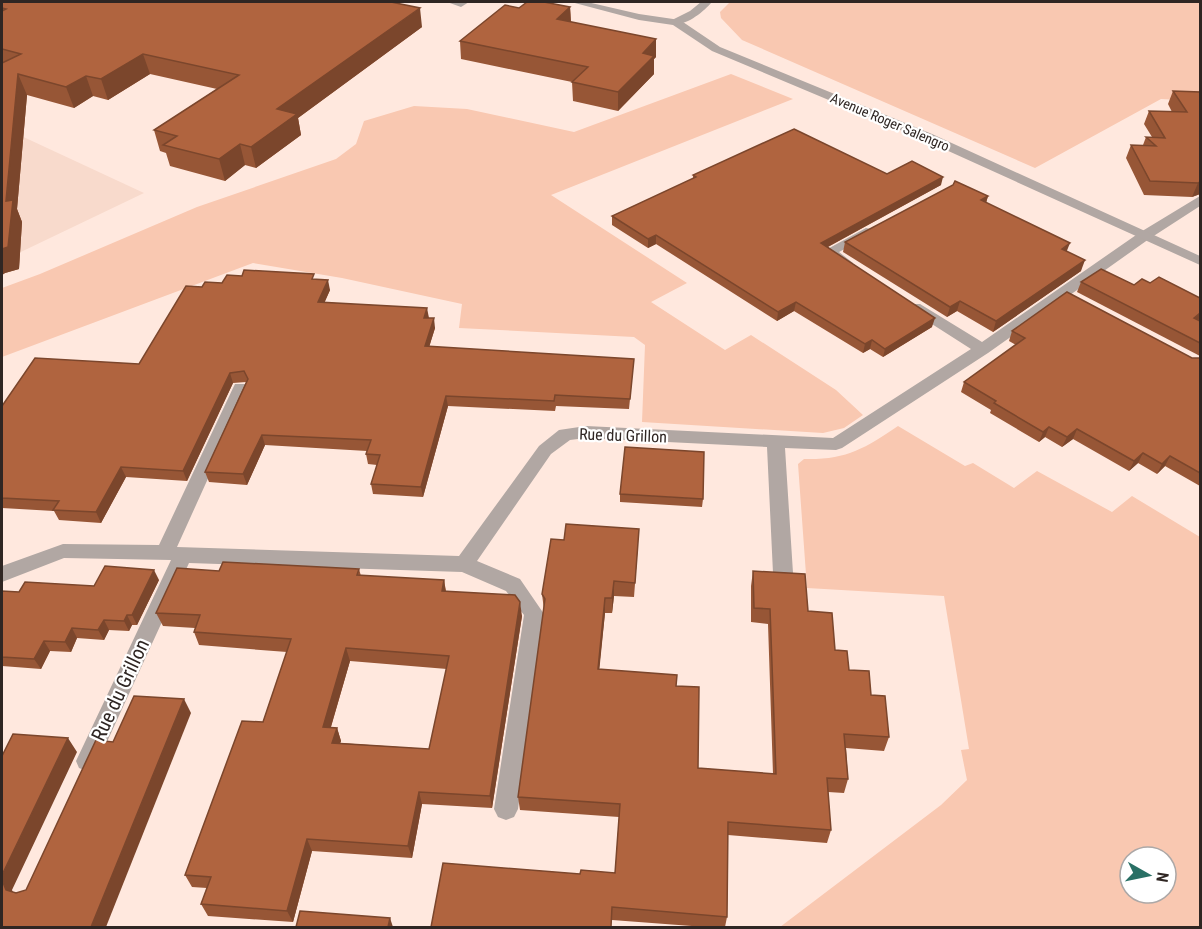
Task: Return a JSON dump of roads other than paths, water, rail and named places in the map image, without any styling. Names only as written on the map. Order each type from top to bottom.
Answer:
[{"type":"street","points":[[452,2],[461,4],[464,2]]},
{"type":"street","name":"Avenue Roger Salengro","points":[[576,2],[639,17],[676,22],[716,48],[928,137],[1200,261]]},
{"type":"street","points":[[676,22],[694,14],[706,2]]},
{"type":"street","name":"Rue du Grillon","points":[[464,564],[545,450],[564,434],[586,432],[836,444],[1068,296],[1144,236],[1200,200]]},
{"type":"street","points":[[857,270],[829,252],[881,224]]},
{"type":"street","points":[[906,301],[982,349]]},
{"type":"street","name":"Rue du Grillon","points":[[78,782],[241,388]]},
{"type":"street","points":[[776,442],[783,573]]},
{"type":"street","points":[[2,574],[63,551],[464,564],[513,585],[534,615],[506,809]]}]
